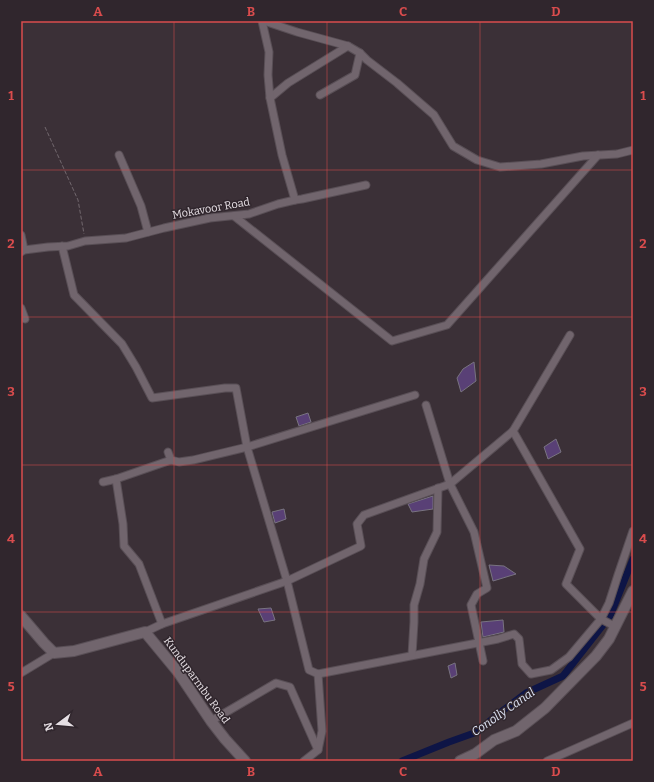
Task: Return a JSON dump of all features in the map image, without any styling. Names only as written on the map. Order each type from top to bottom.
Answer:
[{"type":"main road","points":[[460,761],[475,754],[494,740],[516,731],[545,708],[596,656],[609,639],[633,591]]},
{"type":"main road","points":[[21,616],[54,653],[74,651],[145,632]]},
{"type":"main road","name":"Kunduparmbu Road","points":[[145,632],[178,672],[211,721],[245,761]]},
{"type":"street","points":[[295,200],[282,155],[270,98],[268,75],[269,52],[263,21],[348,46],[360,53],[434,115],[453,146],[477,160],[500,167],[542,164],[583,156],[617,154],[633,150]]},
{"type":"street","points":[[270,98],[288,83],[348,46]]},
{"type":"street","points":[[320,94],[355,75],[360,53]]},
{"type":"street","points":[[119,155],[141,206],[148,232]]},
{"type":"street","points":[[234,216],[392,341],[447,325],[598,155]]},
{"type":"street","name":"Mokavoor Road","points":[[23,251],[48,247],[68,246],[85,240],[126,238],[210,218],[249,214],[278,204],[366,185]]},
{"type":"street","points":[[21,235],[23,251]]},
{"type":"street","points":[[62,246],[74,295],[122,344],[152,398],[225,388],[236,388],[247,447],[310,670],[318,674],[514,634],[519,639],[522,664],[531,674],[551,670],[569,657],[601,619],[609,603],[633,531]]},
{"type":"street","points":[[21,308],[25,320]]},
{"type":"street","points":[[145,632],[162,624],[286,581],[361,546],[357,524],[364,515],[450,484],[513,431],[570,335]]},
{"type":"street","points":[[103,482],[116,480],[171,460],[178,462],[193,460],[247,447],[415,395]]},
{"type":"street","points":[[426,405],[450,484],[474,532],[487,588],[477,594],[471,605],[483,661]]},
{"type":"street","points":[[513,431],[580,549],[566,584],[601,619],[616,627]]},
{"type":"street","points":[[168,452],[171,460]]},
{"type":"street","points":[[116,480],[123,524],[124,546],[139,564],[162,624]]},
{"type":"street","points":[[412,655],[414,605],[420,584],[424,559],[437,532],[438,488]]},
{"type":"street","points":[[21,673],[54,653]]},
{"type":"street","points":[[304,761],[318,750],[322,731],[318,674]]},
{"type":"street","points":[[211,721],[276,683],[290,687],[318,750]]},
{"type":"street","points":[[547,761],[633,723]]},
{"type":"path","points":[[45,127],[78,200],[85,240]]},
{"type":"building","points":[[474,362],[476,381],[461,392],[457,378],[463,369]]},
{"type":"building","points":[[308,413],[311,422],[299,426],[296,417]]},
{"type":"building","points":[[556,439],[561,452],[548,459],[544,447]]},
{"type":"building","points":[[433,496],[433,509],[412,512],[408,504]]},
{"type":"building","points":[[284,509],[286,519],[275,523],[272,512]]},
{"type":"building","points":[[489,565],[504,566],[516,574],[493,581]]},
{"type":"building","points":[[271,608],[275,620],[264,622],[258,609]]},
{"type":"building","points":[[503,620],[504,632],[483,637],[481,622]]},
{"type":"building","points":[[455,663],[457,675],[451,678],[448,666]]},
{"type":"waterway","name":"Conolly Canal","points":[[402,761],[477,732],[526,693],[563,676],[610,616],[633,559]]}]
